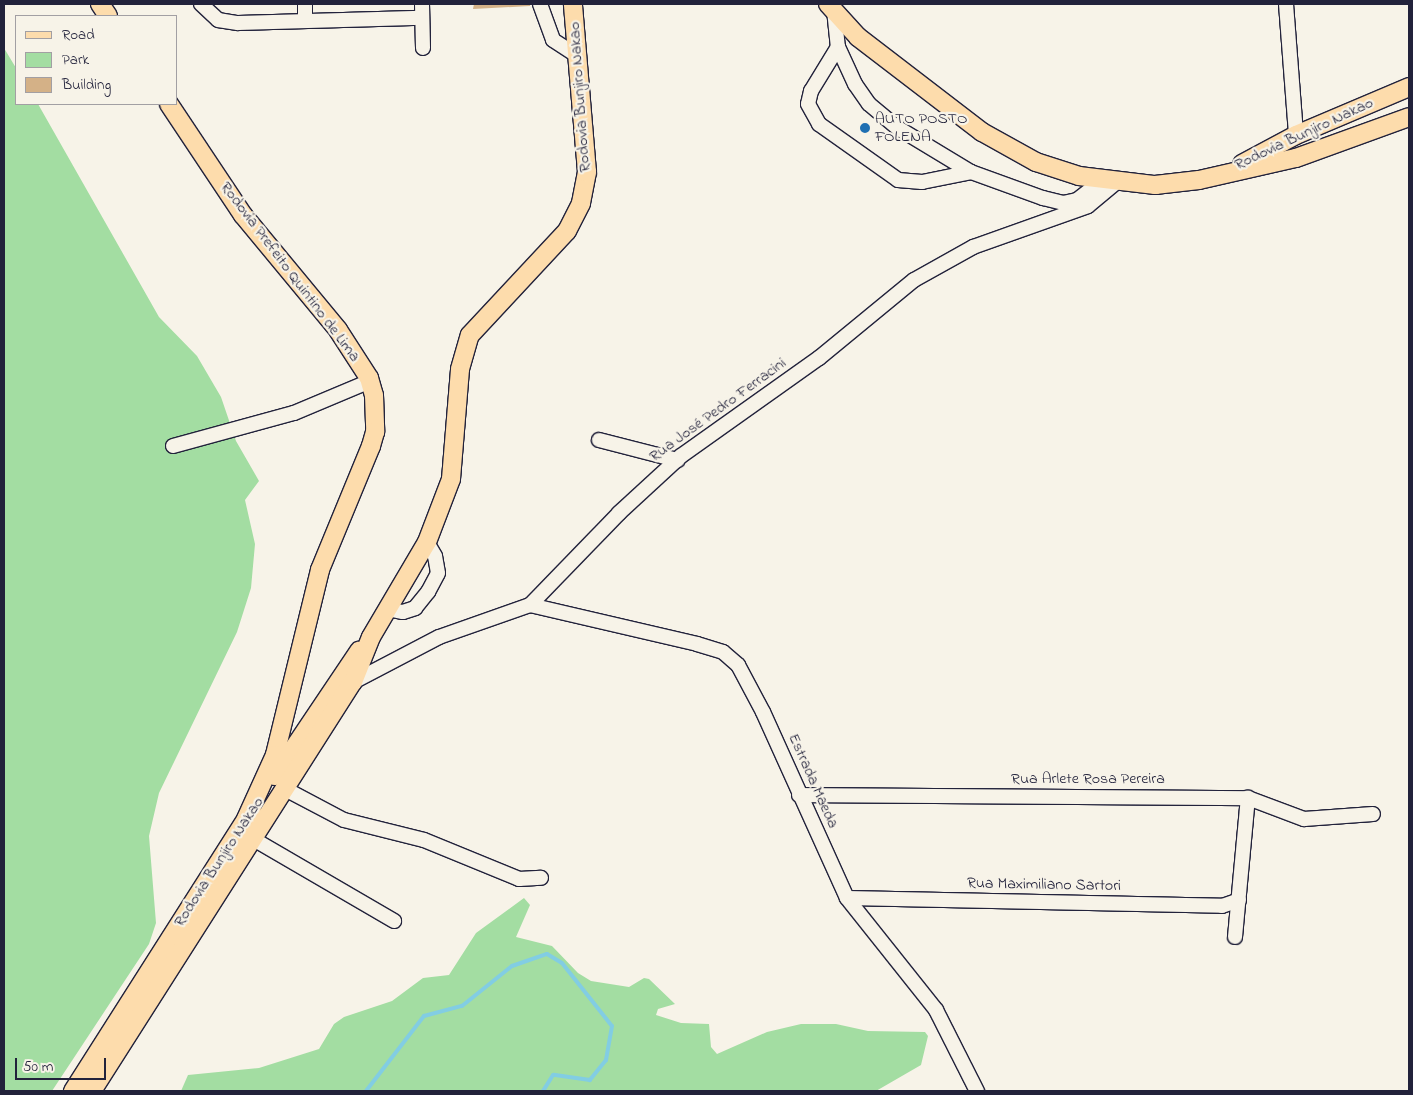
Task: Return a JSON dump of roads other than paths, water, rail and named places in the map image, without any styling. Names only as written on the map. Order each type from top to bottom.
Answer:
[{"type":"main road","points":[[100,4],[107,15]]},
{"type":"main road","name":"Rodovia Bunjiro Nakao","points":[[73,1091],[246,820],[371,637],[427,542],[451,479],[460,369],[470,336],[567,231],[581,203],[587,172],[573,4]]},
{"type":"main road","name":"Rodovia Bunjiro Nakao","points":[[831,7],[858,37],[982,132],[1036,162],[1110,181],[1155,185],[1199,180],[1296,158],[1409,117]]},
{"type":"main road","name":"Rodovia Bunjiro Nakao","points":[[1199,180],[1235,168],[1296,136],[1409,87]]},
{"type":"main road","name":"Rodovia Prefeito Quintino de Lima","points":[[170,105],[243,215],[338,330],[370,381],[374,395],[375,432],[320,570],[275,755],[246,820]]},
{"type":"main road","name":"Rodovia Bunjiro Nakao","points":[[92,1091],[287,790],[353,682],[371,637]]},
{"type":"main road","points":[[231,874],[270,806],[291,752],[291,690]]},
{"type":"street","points":[[305,4],[305,19]]},
{"type":"street","points":[[540,4],[553,40],[576,55]]},
{"type":"street","points":[[1286,4],[1296,136]]},
{"type":"street","points":[[202,5],[218,20],[238,23],[422,11],[423,48]]},
{"type":"street","points":[[831,7],[838,47],[869,104],[898,128],[971,172],[1063,203],[1077,200],[1110,181]]},
{"type":"street","points":[[838,47],[810,98],[811,113],[819,124],[898,180],[922,182],[971,172]]},
{"type":"street","name":"Rua José Pedro Ferracini","points":[[353,682],[439,637],[530,605],[619,513],[676,460],[819,358],[914,280],[944,261],[1088,206],[1110,181]]},
{"type":"street","points":[[173,446],[294,412],[370,381]]},
{"type":"street","points":[[599,440],[676,460]]},
{"type":"street","points":[[387,609],[403,612],[415,608],[428,592],[438,573],[436,556],[427,542]]},
{"type":"street","name":"Estrada Maeda","points":[[530,605],[723,652],[738,665],[751,687],[847,898],[936,1010],[977,1091]]},
{"type":"street","points":[[287,790],[344,820],[424,840],[519,880],[541,878]]},
{"type":"street","name":"Rua Arlete Rosa Pereira","points":[[799,795],[1248,798],[1304,818],[1373,814]]},
{"type":"street","points":[[1235,937],[1248,798]]},
{"type":"street","points":[[255,840],[394,921]]},
{"type":"street","name":"Rua Maximiliano Sartori","points":[[847,898],[1222,906],[1238,900]]},
{"type":"waterway","points":[[366,1091],[424,1016],[462,1006],[512,966],[547,954],[562,963],[612,1026],[606,1060],[590,1080],[553,1075],[543,1091]]},
{"type":"place","name":"AUTO POSTO FOLENA","points":[[865,128]]}]
